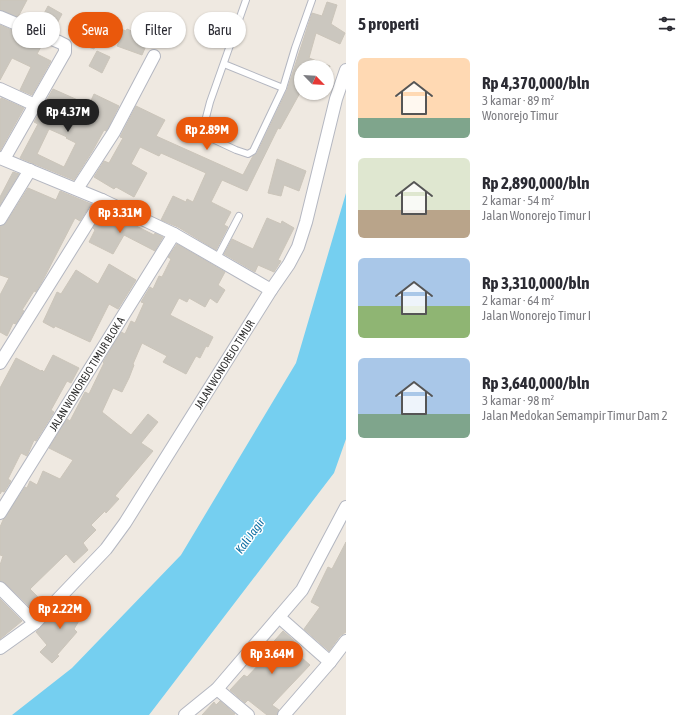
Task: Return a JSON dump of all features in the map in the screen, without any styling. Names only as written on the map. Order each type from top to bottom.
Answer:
[{"type":"street","points":[[0,17],[65,45],[65,52],[35,105],[2,158],[102,200],[174,234],[216,260],[271,290]]},
{"type":"street","points":[[77,189],[114,132],[154,56]]},
{"type":"street","name":"JALAN WONOREJO TIMUR","points":[[0,648],[35,623],[106,549],[125,523],[271,290],[289,264],[298,247],[306,222],[336,99],[346,70]]},
{"type":"street","points":[[0,89],[35,105]]},
{"type":"street","points":[[0,218],[30,170]]},
{"type":"street","points":[[0,363],[102,200]]},
{"type":"street","name":"JALAN WONOREJO TIMUR BLOK A","points":[[0,513],[174,234]]},
{"type":"street","points":[[185,715],[217,689],[302,590],[346,507]]},
{"type":"street","points":[[0,588],[35,623]]},
{"type":"street","points":[[280,617],[330,662]]},
{"type":"street","points":[[284,715],[330,662],[346,641]]},
{"type":"street","points":[[217,689],[248,715]]},
{"type":"lane","points":[[246,0],[210,102],[203,130],[206,136],[248,154],[253,151],[283,88],[312,0]]},
{"type":"lane","points":[[224,64],[283,88]]},
{"type":"lane","points":[[216,260],[239,216]]},
{"type":"water","name":"Kali Jagir","points":[[346,193],[346,439],[334,473],[149,715],[12,715],[72,668],[181,555],[296,363]]},
{"type":"building","points":[[0,0],[27,0],[21,12],[12,12],[12,15],[0,10]]},
{"type":"building","points":[[327,2],[337,5],[331,24],[345,33],[340,44],[316,33],[309,58],[314,60],[297,60],[312,13],[322,16]]},
{"type":"building","points":[[48,6],[58,12],[45,12]]},
{"type":"building","points":[[0,25],[12,30],[12,48],[40,48],[37,54],[51,61],[32,95],[20,90],[31,67],[12,58],[0,80]]},
{"type":"building","points":[[127,29],[131,31],[131,48],[145,48],[142,55],[123,48],[123,30],[126,31]]},
{"type":"building","points":[[97,51],[110,57],[102,73],[89,66]]},
{"type":"building","points":[[294,68],[294,100],[296,100],[280,129],[278,128],[247,191],[222,180],[211,202],[231,212],[224,225],[228,227],[216,250],[178,227],[161,220],[173,196],[186,202],[187,199],[193,202],[206,173],[161,153],[159,156],[140,147],[131,164],[147,173],[134,197],[116,187],[114,189],[94,177],[104,161],[109,163],[123,138],[120,137],[136,106],[165,120],[156,136],[243,175],[253,156],[257,153],[287,90]]},
{"type":"building","points":[[53,89],[89,105],[94,94],[119,106],[108,128],[106,131],[104,130],[74,180],[20,158],[38,124],[34,122]],"holes":[[[49,129],[67,137],[66,138],[76,143],[64,167],[37,154]]]},
{"type":"building","points":[[1,98],[24,108],[0,151],[0,101]]},
{"type":"building","points":[[277,159],[306,171],[299,191],[284,185],[281,196],[268,193]]},
{"type":"building","points":[[13,172],[19,174],[0,205],[0,197]]},
{"type":"building","points":[[28,188],[56,200],[60,191],[91,204],[80,221],[75,218],[43,280],[22,310],[24,311],[16,324],[13,323],[7,336],[0,332],[0,295],[9,278],[0,275],[0,226],[6,223]]},
{"type":"building","points":[[105,210],[154,235],[155,233],[163,237],[155,251],[124,235],[113,254],[89,242],[95,230],[93,228]]},
{"type":"building","points":[[267,218],[281,224],[282,221],[294,228],[278,260],[281,261],[274,272],[258,265],[255,272],[224,254],[232,239],[253,249]]},
{"type":"building","points":[[177,244],[225,272],[218,285],[225,290],[217,303],[210,298],[205,307],[189,298],[187,302],[179,298],[170,315],[213,337],[208,347],[206,346],[200,358],[196,356],[186,374],[163,362],[167,356],[142,343],[122,392],[113,388],[102,412],[131,435],[148,414],[158,422],[141,443],[153,451],[115,496],[119,499],[106,513],[105,511],[91,525],[96,530],[83,543],[88,550],[74,563],[66,554],[30,589],[44,603],[35,612],[5,583],[0,581],[0,565],[3,556],[0,555],[0,527],[25,487],[27,488],[30,481],[37,485],[43,471],[60,479],[73,460],[49,448],[67,419],[70,421],[85,392],[89,394],[104,363],[103,362],[121,332],[125,334],[131,321],[135,323],[144,303],[141,302],[150,287],[153,289],[159,276],[162,277],[171,259],[168,257]]},
{"type":"building","points":[[109,264],[136,280],[118,309],[109,304],[90,342],[55,326],[54,328],[43,322],[57,292],[61,294],[76,270],[98,284]]},
{"type":"building","points":[[53,355],[79,368],[71,383],[67,381],[51,410],[54,412],[36,441],[34,440],[27,456],[21,453],[8,479],[11,481],[4,492],[2,491],[0,494],[0,388],[16,358],[44,372]]},
{"type":"building","points":[[346,542],[346,632],[340,636],[329,651],[304,629],[320,607],[311,602],[328,567],[332,569]]},
{"type":"building","points":[[0,599],[22,621],[0,639]]},
{"type":"building","points":[[70,600],[85,611],[74,629],[77,632],[52,663],[40,652],[47,645],[36,632],[55,613],[58,616]]},
{"type":"building","points":[[283,631],[299,645],[294,651],[310,665],[272,705],[279,710],[277,715],[267,715],[248,700],[245,703],[230,690],[244,675],[247,677],[263,660],[260,657]]},
{"type":"building","points":[[220,701],[235,714],[202,715],[214,702],[216,705]]}]
